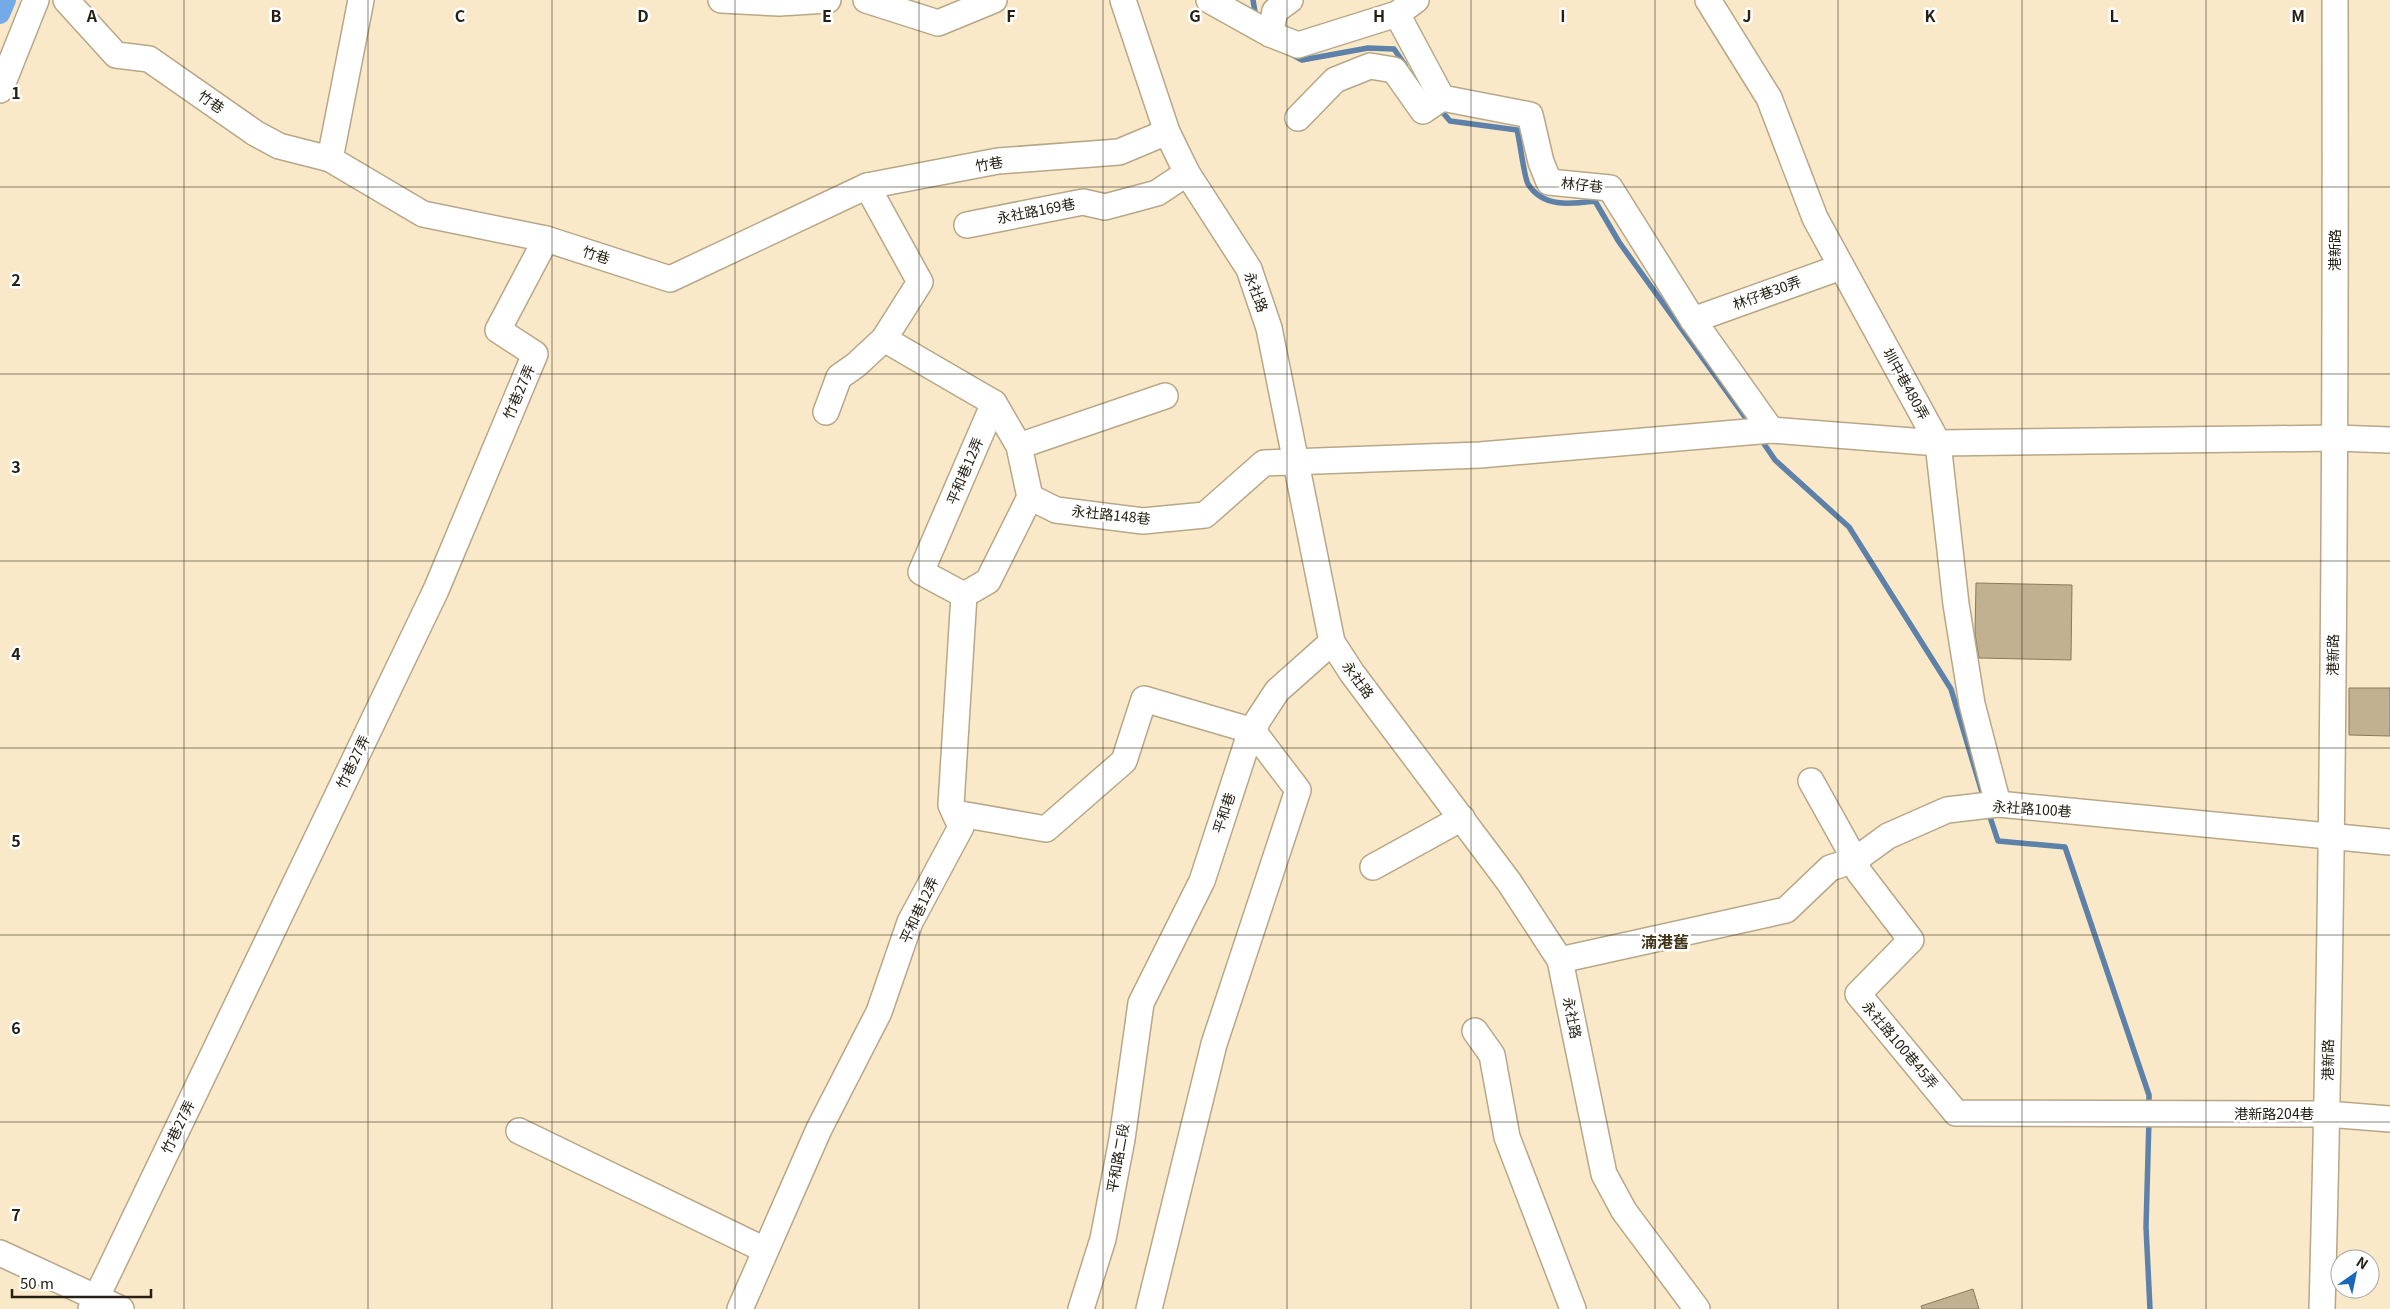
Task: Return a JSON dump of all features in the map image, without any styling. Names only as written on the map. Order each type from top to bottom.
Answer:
[{"type":"street","points":[[0,90],[36,0]]},
{"type":"street","name":"竹巷","points":[[66,0],[116,55],[149,59],[255,134],[279,146],[330,159],[423,214],[546,239],[670,279],[867,186],[998,161],[1119,152],[1168,132]]},
{"type":"street","points":[[330,159],[361,0]]},
{"type":"street","points":[[721,0],[779,3],[828,0]]},
{"type":"street","points":[[866,0],[938,22],[994,0]]},
{"type":"street","name":"永社路","points":[[1123,0],[1168,132],[1187,173],[1249,270],[1269,328],[1332,642],[1352,673],[1509,882],[1560,960],[1604,1174],[1624,1211],[1696,1309]]},
{"type":"street","points":[[1209,0],[1262,30],[1298,44],[1406,7],[1442,98],[1423,111],[1394,70],[1370,66],[1335,80],[1298,118]]},
{"type":"street","points":[[1262,30],[1275,11],[1290,0]]},
{"type":"street","name":"圳中巷480弄","points":[[1708,0],[1769,98],[1815,218],[1938,444],[1956,604],[1970,695],[1998,804]]},
{"type":"street","name":"港新路","points":[[2322,1309],[2327,1114],[2336,438],[2335,0]]},
{"type":"street","name":"林仔巷","points":[[1442,98],[1530,115],[1541,162],[1549,182],[1610,188],[1693,320],[1771,430]]},
{"type":"street","name":"永社路169巷","points":[[967,225],[1083,202],[1105,207],[1157,193],[1187,173]]},
{"type":"street","points":[[826,412],[839,377],[856,365],[884,339],[920,282],[867,186]]},
{"type":"street","name":"竹巷27弄","points":[[94,1303],[440,581],[536,354],[498,330],[546,239]]},
{"type":"street","name":"林仔巷30弄","points":[[1693,320],[1841,266]]},
{"type":"street","points":[[884,339],[994,403],[1019,446],[1030,497],[988,581],[964,595]]},
{"type":"street","points":[[1019,446],[1165,396]]},
{"type":"street","name":"平和巷12弄","points":[[765,1250],[819,1129],[879,1012],[910,922],[962,827],[951,805],[964,595],[920,572],[994,403]]},
{"type":"street","name":"永社路148巷","points":[[1030,497],[1056,510],[1144,522],[1205,515],[1264,463],[1480,455],[1771,430],[1938,444],[2336,438],[2390,440]]},
{"type":"street","name":"平和巷","points":[[1141,1003],[1202,881],[1252,732],[1277,691],[1332,642]]},
{"type":"street","points":[[955,813],[1046,829],[1124,761],[1144,699],[1252,732],[1298,790],[1214,1044],[1149,1309]]},
{"type":"street","name":"永社路100巷45弄","points":[[1811,781],[1855,860],[1859,872],[1911,940],[1858,994],[1956,1113],[2149,1113]]},
{"type":"street","name":"永社路100巷","points":[[1560,960],[1786,910],[1830,868],[1855,860],[1888,836],[1947,810],[1998,804],[2330,838],[2390,842]]},
{"type":"street","points":[[1373,867],[1462,818]]},
{"type":"street","name":"平和路二段","points":[[1081,1309],[1103,1239],[1122,1138],[1141,1003]]},
{"type":"street","points":[[1475,1031],[1492,1055],[1507,1137],[1573,1309]]},
{"type":"street","name":"港新路204巷","points":[[2149,1113],[2327,1114],[2390,1119]]},
{"type":"street","points":[[519,1131],[765,1250],[740,1309]]},
{"type":"street","points":[[0,1253],[94,1303],[121,1309]]},
{"type":"building","points":[[1976,583],[2072,585],[2071,660],[1979,658],[1975,634]]},
{"type":"building","points":[[2349,688],[2390,688],[2390,736],[2349,735]]},
{"type":"building","points":[[1973,1289],[1979,1309],[1922,1309],[1921,1306]]},
{"type":"waterway","points":[[0,14],[6,0]]},
{"type":"waterway","points":[[1253,0],[1256,18]]},
{"type":"waterway","points":[[1291,54],[1302,60],[1368,48],[1394,49],[1405,65]]},
{"type":"waterway","points":[[1439,108],[1450,121],[1517,130],[1528,184],[1541,197],[1558,203],[1595,201],[1619,242],[1750,424]]},
{"type":"waterway","points":[[1760,438],[1775,460],[1849,527],[1951,689],[1984,799]]},
{"type":"waterway","points":[[1988,811],[1998,841],[2065,847],[2149,1095],[2149,1107]]},
{"type":"waterway","points":[[2149,1119],[2146,1227],[2150,1309]]},
{"type":"district","name":"湳港舊","points":[[1665,942]]}]
